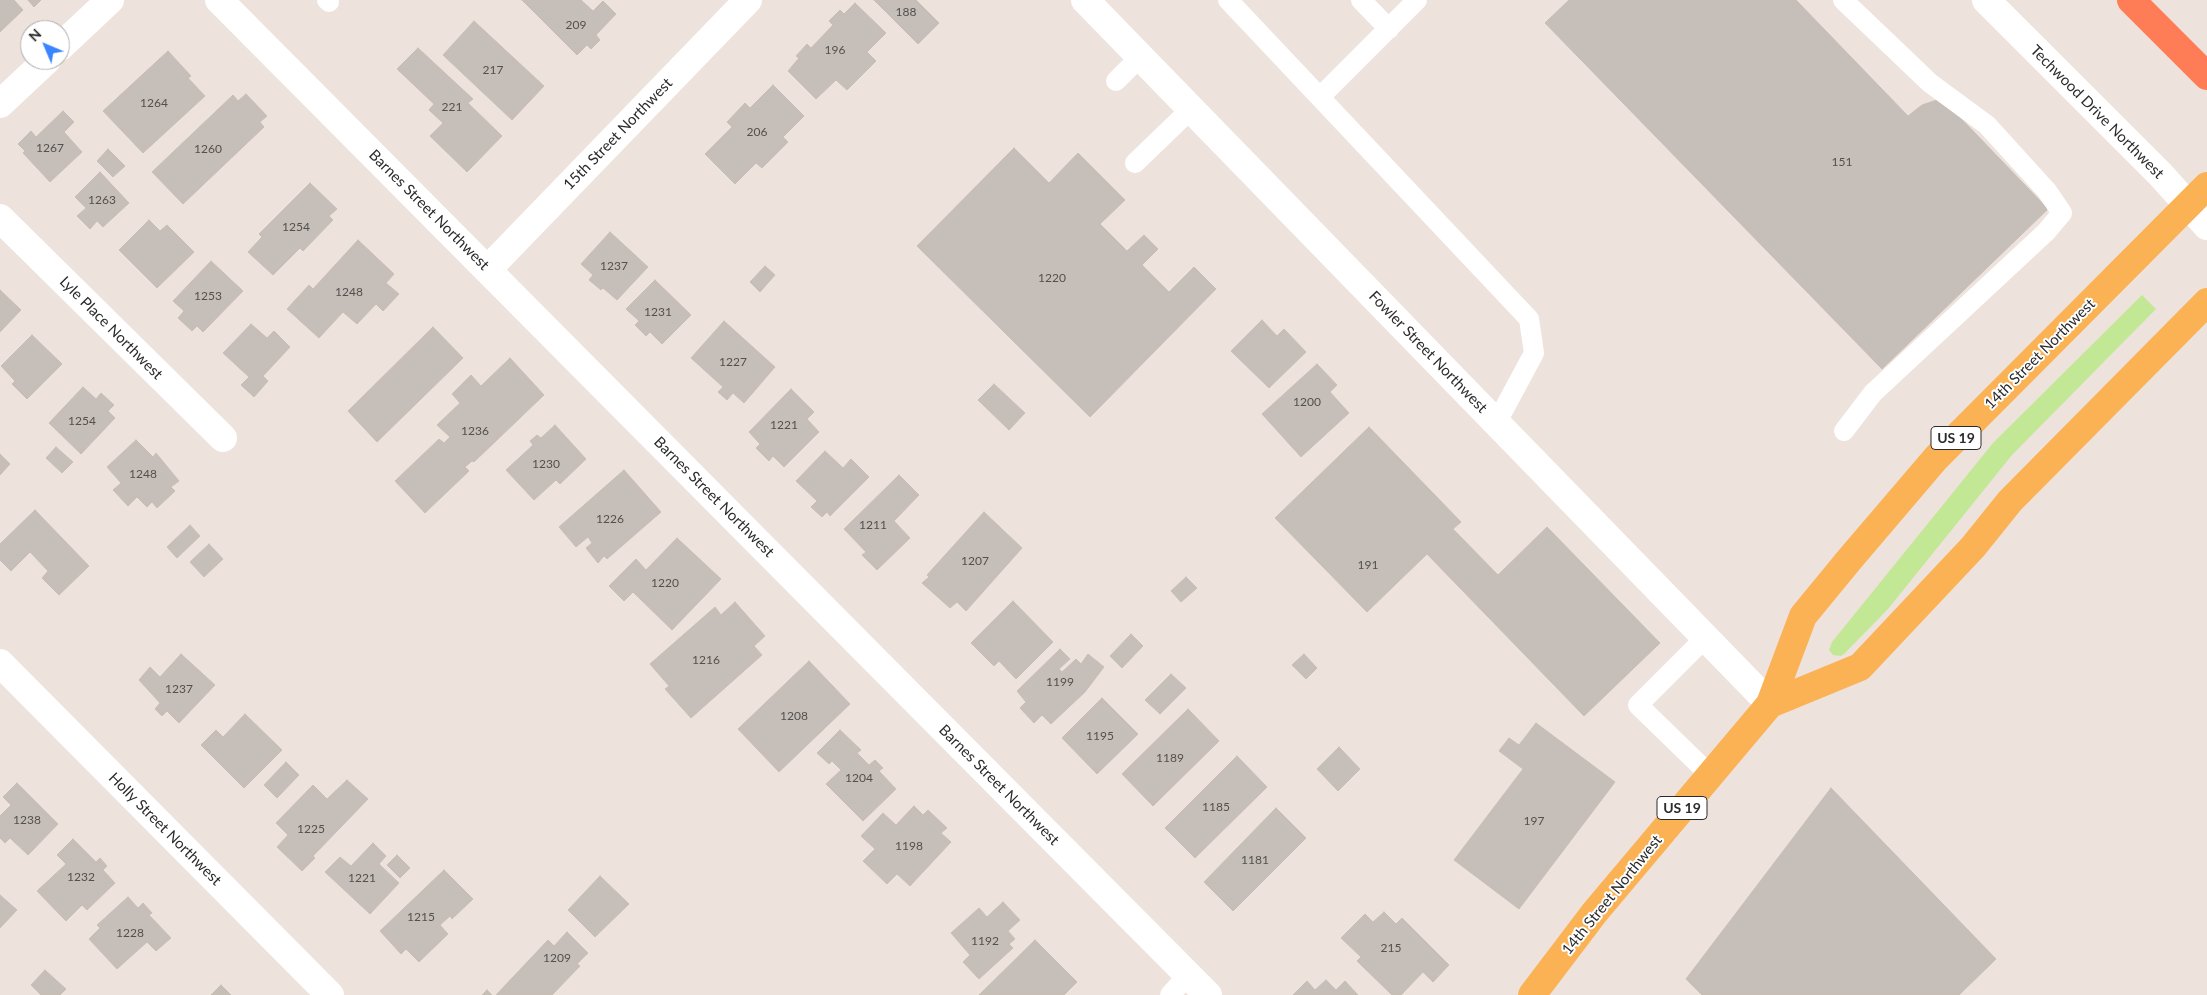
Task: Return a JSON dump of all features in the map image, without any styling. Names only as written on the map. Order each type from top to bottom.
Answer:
[{"type":"highway","points":[[2131,0],[2207,76]]},
{"type":"main road","name":"14th Street Northwest","points":[[1532,995],[1595,912],[1770,704],[1803,616],[1848,560],[1936,458],[2207,186]]},
{"type":"main road","name":"14th Street Northwest","points":[[1770,704],[1860,667],[1960,561],[2010,501],[2207,302]]},
{"type":"street","points":[[70,38],[110,0]]},
{"type":"street","name":"Barnes Street Northwest","points":[[219,0],[1208,995]]},
{"type":"street","name":"15th Street Northwest","points":[[488,269],[748,0]]},
{"type":"street","name":"Fowler Street Northwest","points":[[1085,0],[1770,704]]},
{"type":"street","name":"Techwood Drive Northwest","points":[[1986,0],[2207,226]]},
{"type":"street","points":[[0,104],[36,70]]},
{"type":"street","name":"Lyle Place Northwest","points":[[0,218],[223,438]]},
{"type":"street","name":"Holly Street Northwest","points":[[0,663],[330,995]]},
{"type":"lane","points":[[1228,0],[1321,96],[1529,320],[1534,353],[1497,422]]},
{"type":"lane","points":[[1361,0],[1389,29]]},
{"type":"lane","points":[[1321,96],[1417,0]]},
{"type":"lane","points":[[1843,0],[1930,83],[1987,125],[2047,192],[2062,212],[2046,232],[1873,393],[1844,431]]},
{"type":"lane","points":[[1116,81],[1140,57]]},
{"type":"lane","points":[[1135,163],[1191,108]]},
{"type":"lane","points":[[1706,637],[1638,705],[1710,775]]},
{"type":"lane","points":[[1170,995],[1188,975]]},
{"type":"green space","points":[[2142,295],[2156,309],[2012,455],[1888,609],[1844,654],[1841,656],[1833,655],[1829,650],[1832,642],[1993,443]]},
{"type":"building","points":[[0,0],[14,0],[23,10],[0,32]]},
{"type":"building","points":[[28,0],[41,0],[34,7]]},
{"type":"building","points":[[522,0],[581,0],[593,11],[603,1],[616,14],[596,35],[600,40],[591,49],[587,45],[577,55]]},
{"type":"building","points":[[874,0],[916,0],[939,23],[918,44]]},
{"type":"building","points":[[1569,0],[1796,0],[1908,116],[1922,105],[1937,100],[1951,108],[2048,209],[1882,369],[1545,23]]},
{"type":"building","points":[[855,3],[886,33],[867,52],[876,61],[847,90],[836,80],[816,99],[788,71],[799,58],[796,56],[807,44],[811,48],[833,25],[829,21],[840,10],[844,14]]},
{"type":"building","points":[[474,21],[544,86],[512,120],[443,55]]},
{"type":"building","points":[[418,48],[473,99],[468,103],[502,136],[467,172],[430,136],[443,123],[429,110],[434,104],[397,69]]},
{"type":"building","points":[[168,51],[191,76],[188,78],[205,96],[143,153],[103,111]]},
{"type":"building","points":[[773,85],[804,116],[783,137],[788,142],[762,168],[756,163],[735,184],[705,154],[732,127],[727,122],[745,103],[750,108]]},
{"type":"building","points":[[246,94],[267,116],[260,122],[264,127],[183,204],[152,172],[233,95],[238,101]]},
{"type":"building","points":[[63,111],[74,122],[64,132],[82,152],[50,182],[23,153],[25,151],[18,144],[31,131],[36,137]]},
{"type":"building","points":[[1014,148],[1049,183],[1078,153],[1125,200],[1100,224],[1127,251],[1144,235],[1158,249],[1142,265],[1169,292],[1194,267],[1216,289],[1090,417],[917,246]]},
{"type":"building","points":[[108,149],[125,166],[113,177],[97,161]]},
{"type":"building","points":[[100,172],[129,203],[103,227],[97,221],[90,229],[77,216],[86,208],[75,197]]},
{"type":"building","points":[[310,183],[337,209],[329,216],[333,220],[303,251],[300,248],[273,275],[248,252],[262,237],[259,234]]},
{"type":"building","points":[[149,220],[160,231],[167,225],[194,252],[157,288],[119,250]]},
{"type":"building","points":[[610,232],[648,267],[617,300],[603,288],[601,290],[589,280],[593,275],[581,264]]},
{"type":"building","points":[[358,240],[394,274],[386,283],[399,294],[383,311],[376,304],[357,324],[343,312],[319,338],[287,309],[309,285],[313,289]]},
{"type":"building","points":[[211,261],[243,291],[203,332],[197,326],[192,331],[178,318],[184,311],[173,301]]},
{"type":"building","points":[[765,266],[775,275],[760,292],[750,282]]},
{"type":"building","points":[[655,280],[691,315],[662,344],[650,332],[646,336],[635,325],[639,321],[626,309]]},
{"type":"building","points":[[0,290],[21,310],[0,332]]},
{"type":"building","points":[[1262,320],[1277,336],[1284,329],[1306,352],[1269,388],[1231,351]]},
{"type":"building","points":[[724,321],[775,367],[744,403],[733,393],[727,400],[718,392],[723,387],[691,358]]},
{"type":"building","points":[[251,324],[267,338],[274,331],[290,347],[263,376],[268,381],[254,397],[241,385],[249,377],[223,353]]},
{"type":"building","points":[[433,327],[463,358],[377,442],[348,411]]},
{"type":"building","points":[[32,335],[62,364],[27,399],[12,384],[15,381],[1,366]]},
{"type":"building","points":[[510,358],[544,395],[474,462],[472,461],[465,467],[469,471],[425,513],[395,481],[439,439],[444,443],[450,437],[437,425],[460,403],[452,394],[471,375],[481,386]]},
{"type":"building","points":[[1317,364],[1337,385],[1330,392],[1349,413],[1301,457],[1262,414]]},
{"type":"building","points":[[994,384],[1025,413],[1009,430],[978,400]]},
{"type":"building","points":[[83,387],[96,399],[101,393],[114,405],[108,411],[115,418],[81,454],[49,423]]},
{"type":"building","points":[[791,389],[814,412],[807,419],[819,432],[784,467],[773,456],[769,461],[756,448],[760,444],[749,432]]},
{"type":"building","points":[[555,425],[586,459],[560,484],[556,480],[534,500],[506,470],[533,445],[530,441],[537,435],[541,438]]},
{"type":"building","points":[[1369,427],[1461,522],[1453,529],[1498,575],[1547,527],[1660,643],[1584,716],[1427,554],[1367,612],[1275,518]]},
{"type":"building","points":[[136,440],[153,457],[156,453],[179,481],[171,487],[175,491],[157,508],[152,502],[147,507],[137,497],[128,506],[113,490],[121,483],[107,467]]},
{"type":"building","points":[[56,447],[73,462],[62,473],[46,458]]},
{"type":"building","points":[[825,451],[843,468],[851,459],[869,477],[830,516],[827,512],[822,517],[811,507],[817,501],[796,481]]},
{"type":"building","points":[[0,454],[10,464],[0,475]]},
{"type":"building","points":[[624,470],[661,512],[607,559],[604,556],[598,563],[586,548],[592,543],[588,537],[576,547],[559,527]]},
{"type":"building","points":[[899,475],[919,495],[894,521],[910,538],[877,570],[862,555],[866,552],[844,529]]},
{"type":"building","points":[[35,510],[89,566],[59,595],[42,578],[48,571],[30,552],[11,571],[0,560],[0,544]]},
{"type":"building","points":[[984,512],[1022,548],[966,611],[957,602],[950,608],[922,583]]},
{"type":"building","points":[[190,525],[200,536],[177,558],[167,547]]},
{"type":"building","points":[[677,538],[721,579],[672,630],[633,592],[624,601],[609,586],[636,559],[646,570]]},
{"type":"building","points":[[209,544],[223,559],[204,577],[190,562]]},
{"type":"building","points":[[1186,577],[1197,588],[1181,602],[1171,591]]},
{"type":"building","points":[[1013,601],[1053,642],[1016,679],[999,661],[994,666],[971,643]]},
{"type":"building","points":[[735,602],[765,636],[754,646],[762,655],[691,718],[665,689],[669,686],[650,664],[715,607],[721,615]]},
{"type":"building","points":[[1131,634],[1143,646],[1122,668],[1110,656]]},
{"type":"building","points":[[1060,649],[1070,659],[1059,669],[1062,672],[1076,659],[1081,664],[1088,654],[1104,667],[1085,692],[1051,724],[1042,715],[1034,723],[1020,708],[1026,702],[1017,691]]},
{"type":"building","points":[[181,654],[215,685],[179,723],[167,711],[162,716],[155,709],[160,703],[139,680],[150,667],[160,677]]},
{"type":"building","points":[[1304,654],[1317,668],[1306,679],[1292,665]]},
{"type":"building","points":[[809,661],[850,704],[779,772],[738,729]]},
{"type":"building","points":[[1171,674],[1186,688],[1160,714],[1145,700]]},
{"type":"building","points":[[1102,698],[1138,734],[1097,774],[1062,738]]},
{"type":"building","points":[[1188,709],[1219,741],[1153,806],[1122,774]]},
{"type":"building","points":[[245,714],[282,750],[244,788],[201,745],[216,730],[223,737]]},
{"type":"building","points":[[1536,723],[1615,782],[1519,909],[1454,860],[1523,769],[1499,751],[1509,738],[1519,745]]},
{"type":"building","points":[[840,730],[861,750],[857,753],[869,765],[875,760],[883,768],[879,771],[896,789],[863,821],[826,784],[841,770],[832,761],[829,764],[817,753]]},
{"type":"building","points":[[1339,747],[1360,769],[1338,791],[1317,769]]},
{"type":"building","points":[[1237,756],[1267,787],[1195,858],[1165,828]]},
{"type":"building","points":[[286,762],[299,775],[277,798],[264,785]]},
{"type":"building","points":[[347,780],[368,799],[313,856],[315,858],[302,871],[277,847],[288,835],[276,823],[313,785],[327,799]]},
{"type":"building","points":[[17,783],[58,824],[28,855],[10,838],[5,843],[0,838],[0,816],[11,805],[3,797]]},
{"type":"building","points":[[1831,788],[1996,959],[1959,995],[1702,995],[1686,979]]},
{"type":"building","points":[[914,806],[923,815],[928,810],[947,828],[941,833],[951,842],[910,886],[897,874],[887,884],[863,861],[875,849],[861,836],[883,813],[896,825]]},
{"type":"building","points":[[1276,808],[1306,838],[1233,911],[1204,882]]},
{"type":"building","points":[[73,839],[96,862],[100,858],[107,866],[103,870],[115,883],[87,910],[82,905],[66,921],[37,891],[66,864],[57,855]]},
{"type":"building","points":[[373,843],[386,856],[379,864],[399,883],[370,914],[325,872],[340,857],[351,866]]},
{"type":"building","points":[[397,855],[410,868],[400,878],[387,865]]},
{"type":"building","points":[[444,870],[473,899],[452,919],[450,916],[440,925],[448,934],[419,962],[406,949],[401,954],[380,931]]},
{"type":"building","points":[[600,876],[629,904],[595,937],[568,910]]},
{"type":"building","points":[[0,895],[17,910],[0,928]]},
{"type":"building","points":[[128,897],[138,908],[143,903],[152,913],[149,915],[171,938],[156,951],[147,942],[117,969],[89,939],[100,928],[97,925]]},
{"type":"building","points":[[1003,902],[1020,920],[1008,931],[1015,939],[1009,944],[1013,948],[979,979],[963,962],[970,955],[951,933],[979,908],[987,917]]},
{"type":"building","points":[[1384,912],[1396,924],[1402,918],[1449,965],[1433,982],[1423,972],[1401,995],[1392,995],[1357,961],[1361,957],[1341,938],[1365,914],[1373,922]]},
{"type":"building","points":[[567,932],[588,953],[577,964],[580,966],[552,995],[496,995],[548,940],[554,946]]},
{"type":"building","points":[[1035,940],[1077,982],[1064,995],[979,995]]},
{"type":"building","points":[[45,970],[66,989],[60,995],[41,995],[31,985]]},
{"type":"building","points":[[1326,980],[1336,990],[1345,981],[1358,995],[1293,995],[1307,981],[1315,990]]},
{"type":"building","points":[[221,985],[231,995],[211,995]]},
{"type":"building","points":[[487,990],[492,995],[482,995]]}]
